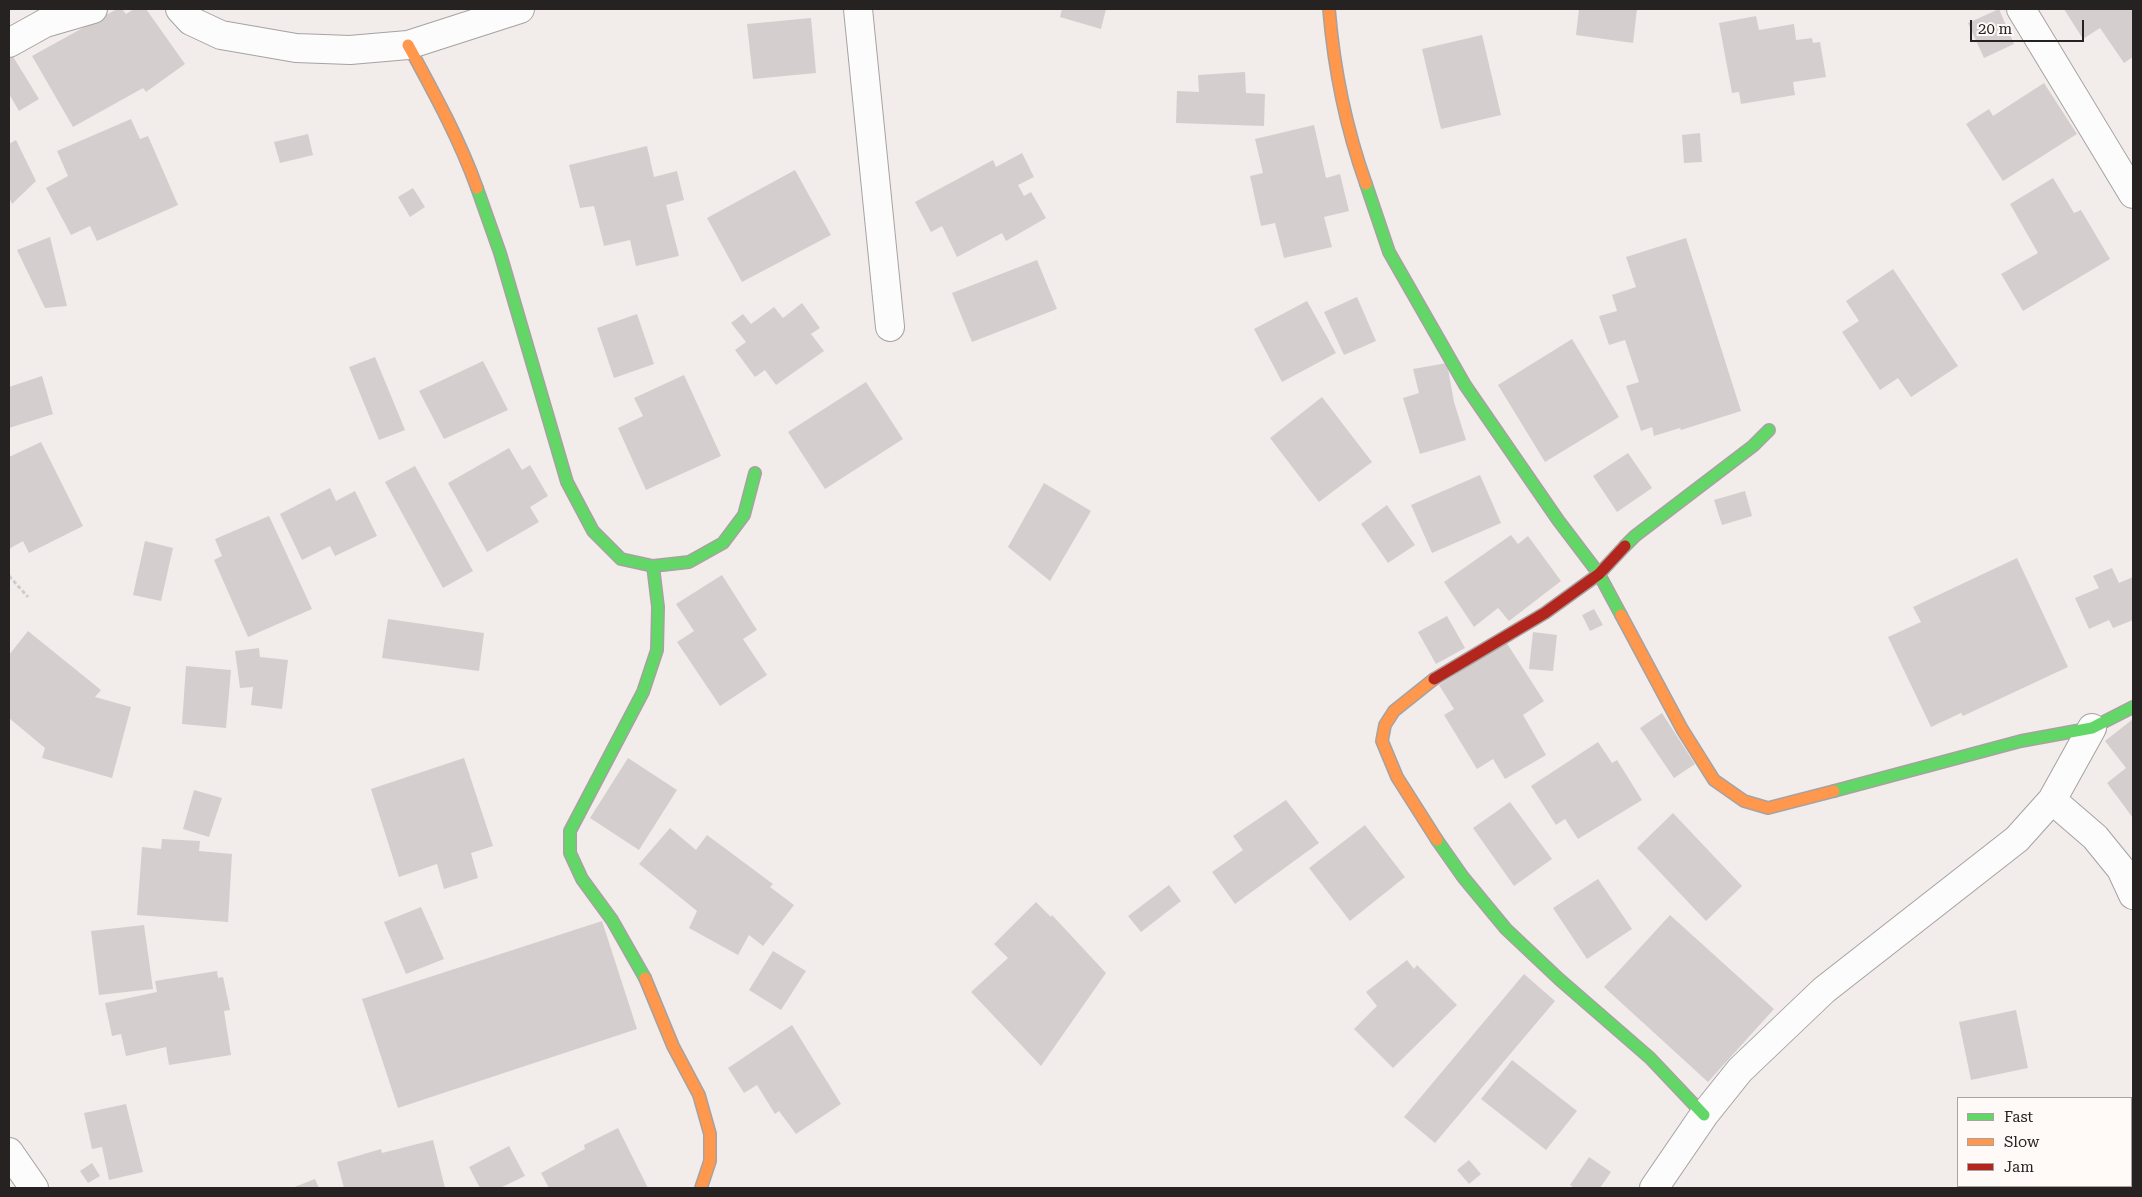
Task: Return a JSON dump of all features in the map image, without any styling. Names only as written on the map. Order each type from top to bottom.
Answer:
[{"type":"street","points":[[9,43],[45,23],[93,9]]},
{"type":"street","points":[[180,9],[191,21],[221,35],[296,48],[350,50],[408,45],[520,9]]},
{"type":"street","points":[[858,9],[890,326]]},
{"type":"street","points":[[1329,9],[1333,53],[1354,150],[1389,252],[1465,385],[1558,520],[1599,574],[1682,729],[1714,780],[1744,801],[1768,808],[2021,741],[2092,728],[2133,707]]},
{"type":"street","points":[[2022,9],[2133,194]]},
{"type":"street","points":[[408,45],[433,90],[470,169],[506,272],[567,482],[593,531],[622,559],[653,566],[689,562],[723,543],[744,515],[756,474]]},
{"type":"street","points":[[1704,1115],[1650,1058],[1559,979],[1506,929],[1463,877],[1424,821],[1397,776],[1382,741],[1385,725],[1394,710],[1441,674],[1545,613],[1599,574],[1635,536],[1753,446],[1769,430]]},
{"type":"street","points":[[653,566],[658,607],[656,650],[643,692],[570,831],[570,853],[582,879],[612,920],[643,973],[673,1046],[698,1095],[710,1134],[710,1161],[701,1188]]},
{"type":"street","points":[[1654,1188],[1704,1115],[1740,1070],[1824,990],[2017,839],[2052,800],[2092,728]]},
{"type":"street","points":[[2052,800],[2095,837],[2121,869],[2133,895]]},
{"type":"street","points":[[9,1152],[34,1188]]},
{"type":"path","points":[[9,576],[28,597]]},
{"type":"building","points":[[117,9],[122,9],[126,14],[134,9],[146,9],[185,64],[146,92],[143,88],[73,127],[32,56]]},
{"type":"building","points":[[1062,9],[1106,9],[1101,29],[1060,17]]},
{"type":"building","points":[[1579,9],[1637,9],[1633,43],[1576,35]]},
{"type":"building","points":[[1999,9],[2014,44],[1984,58],[1968,23]]},
{"type":"building","points":[[2064,9],[2133,9],[2133,57],[2124,63],[2100,28],[2083,39]]},
{"type":"building","points":[[1756,16],[1759,30],[1794,24],[1796,40],[1812,38],[1813,43],[1820,42],[1826,77],[1793,82],[1795,95],[1741,104],[1739,92],[1732,93],[1719,23]]},
{"type":"building","points":[[811,18],[816,73],[753,79],[747,24]]},
{"type":"building","points":[[1482,35],[1501,115],[1441,129],[1422,49]]},
{"type":"building","points":[[9,50],[39,99],[19,111],[9,94]]},
{"type":"building","points":[[1245,72],[1246,93],[1265,94],[1264,126],[1176,123],[1177,91],[1199,92],[1198,75]]},
{"type":"building","points":[[2044,83],[2077,134],[2003,181],[1966,124],[1989,109],[1993,116]]},
{"type":"building","points":[[131,119],[140,139],[148,136],[178,205],[97,241],[90,226],[71,235],[46,188],[68,176],[57,151]]},
{"type":"building","points":[[1314,125],[1326,178],[1340,174],[1349,211],[1324,217],[1332,247],[1284,258],[1275,223],[1261,226],[1250,176],[1263,173],[1255,139]]},
{"type":"building","points":[[1700,133],[1702,162],[1684,163],[1682,135]]},
{"type":"building","points":[[308,134],[313,155],[280,163],[274,142]]},
{"type":"building","points":[[16,140],[36,181],[12,204],[9,197],[9,144]]},
{"type":"building","points":[[647,146],[654,177],[677,171],[684,200],[666,205],[679,256],[636,266],[630,240],[604,246],[594,206],[580,208],[569,165]]},
{"type":"building","points":[[1022,153],[1034,177],[1018,185],[1024,196],[1031,192],[1046,218],[1006,241],[1002,233],[957,257],[942,226],[931,232],[915,202],[993,160],[996,167]]},
{"type":"building","points":[[795,170],[831,235],[742,282],[707,218]]},
{"type":"building","points":[[2053,178],[2074,213],[2081,210],[2110,259],[2023,311],[2001,274],[2038,253],[2010,204]]},
{"type":"building","points":[[413,188],[425,207],[410,217],[398,197]]},
{"type":"building","points":[[50,237],[67,306],[45,308],[17,250]]},
{"type":"building","points":[[1686,238],[1741,411],[1681,430],[1680,428],[1654,436],[1652,427],[1641,431],[1626,386],[1639,382],[1625,340],[1609,345],[1599,316],[1617,311],[1612,295],[1636,287],[1626,257]]},
{"type":"building","points":[[1037,260],[1057,309],[972,342],[952,293]]},
{"type":"building","points":[[1893,269],[1958,366],[1911,397],[1898,378],[1880,390],[1842,332],[1859,321],[1846,301]]},
{"type":"building","points":[[1357,297],[1376,341],[1344,355],[1324,312]]},
{"type":"building","points":[[1307,301],[1336,353],[1282,382],[1254,329]]},
{"type":"building","points":[[802,303],[820,328],[811,334],[824,351],[776,385],[765,370],[755,377],[735,350],[746,342],[731,323],[743,314],[751,324],[774,307],[783,318]]},
{"type":"building","points":[[637,314],[654,364],[614,378],[597,328]]},
{"type":"building","points":[[1572,339],[1619,417],[1545,462],[1498,385]]},
{"type":"building","points":[[375,357],[405,430],[379,440],[349,367]]},
{"type":"building","points":[[483,361],[508,410],[444,439],[419,391]]},
{"type":"building","points":[[1447,363],[1454,402],[1466,440],[1420,454],[1403,398],[1419,393],[1413,369]]},
{"type":"building","points":[[684,375],[721,456],[646,490],[618,428],[643,416],[634,398]]},
{"type":"building","points":[[42,376],[53,414],[9,428],[9,387]]},
{"type":"building","points":[[866,382],[903,439],[825,489],[788,432]]},
{"type":"building","points":[[1322,397],[1372,462],[1319,502],[1270,438]]},
{"type":"building","points":[[41,442],[83,526],[29,553],[23,541],[9,549],[9,457]]},
{"type":"building","points":[[509,448],[522,470],[530,465],[548,496],[530,507],[539,522],[487,552],[448,483]]},
{"type":"building","points":[[1628,453],[1652,488],[1617,512],[1593,476]]},
{"type":"building","points":[[415,466],[473,571],[443,588],[385,482]]},
{"type":"building","points":[[1480,475],[1501,523],[1432,553],[1411,505]]},
{"type":"building","points":[[1044,483],[1091,511],[1050,581],[1008,547]]},
{"type":"building","points":[[330,488],[336,501],[355,491],[377,536],[335,556],[330,546],[302,560],[280,514]]},
{"type":"building","points":[[1745,491],[1752,516],[1722,525],[1714,500]]},
{"type":"building","points":[[1387,505],[1415,545],[1388,563],[1361,524]]},
{"type":"building","points":[[269,516],[312,609],[248,637],[214,560],[222,556],[215,539]]},
{"type":"building","points":[[1511,535],[1518,544],[1528,536],[1561,581],[1509,621],[1498,608],[1474,627],[1444,582]]},
{"type":"building","points":[[145,541],[173,548],[161,601],[133,595]]},
{"type":"building","points":[[2017,558],[2068,667],[1963,716],[1961,713],[1931,727],[1888,637],[1921,622],[1913,607]]},
{"type":"building","points":[[2112,568],[2119,583],[2133,577],[2133,620],[2113,628],[2109,620],[2089,629],[2075,598],[2099,588],[2093,576]]},
{"type":"building","points":[[722,575],[757,630],[743,639],[767,675],[720,706],[677,642],[694,631],[676,604]]},
{"type":"building","points":[[1594,609],[1603,625],[1590,631],[1582,615]]},
{"type":"building","points":[[1447,616],[1465,648],[1436,664],[1418,632]]},
{"type":"building","points":[[388,619],[484,633],[479,671],[382,658]]},
{"type":"building","points":[[28,631],[101,690],[95,697],[131,707],[112,778],[42,758],[45,748],[9,718],[9,655]]},
{"type":"building","points":[[1533,632],[1557,635],[1553,671],[1529,669]]},
{"type":"building","points":[[1506,642],[1544,701],[1523,715],[1546,755],[1505,779],[1493,759],[1477,769],[1444,715],[1454,709],[1439,685]]},
{"type":"building","points":[[259,648],[260,657],[288,660],[282,709],[251,705],[253,687],[240,688],[235,651]]},
{"type":"building","points":[[186,666],[231,670],[226,728],[182,724]]},
{"type":"building","points":[[1662,713],[1695,764],[1674,778],[1640,728]]},
{"type":"building","points":[[2133,719],[2133,818],[2107,783],[2126,768],[2105,741]]},
{"type":"building","points":[[1598,742],[1612,763],[1617,760],[1642,800],[1578,839],[1565,819],[1556,825],[1531,786]]},
{"type":"building","points":[[464,758],[493,846],[471,853],[478,878],[444,889],[437,864],[399,877],[371,789]]},
{"type":"building","points":[[628,758],[677,790],[639,850],[590,818]]},
{"type":"building","points":[[194,790],[222,798],[209,837],[183,829]]},
{"type":"building","points":[[1286,800],[1319,843],[1235,904],[1212,872],[1243,850],[1233,836]]},
{"type":"building","points":[[1510,802],[1552,859],[1514,886],[1473,828]]},
{"type":"building","points":[[1673,813],[1742,886],[1706,921],[1637,848]]},
{"type":"building","points":[[1365,825],[1405,877],[1350,921],[1309,868]]},
{"type":"building","points":[[670,828],[696,850],[707,835],[773,884],[770,887],[794,905],[763,946],[749,935],[738,955],[689,928],[697,911],[639,864]]},
{"type":"building","points":[[162,839],[200,841],[199,851],[232,854],[228,922],[137,915],[142,847],[161,849]]},
{"type":"building","points":[[1598,879],[1632,929],[1587,959],[1553,908]]},
{"type":"building","points":[[1169,885],[1181,901],[1141,932],[1128,916]]},
{"type":"building","points":[[1036,902],[1051,917],[1052,915],[1106,973],[1041,1066],[971,992],[1008,958],[994,944]]},
{"type":"building","points":[[421,907],[444,959],[406,974],[384,922]]},
{"type":"building","points":[[1670,915],[1774,1009],[1708,1082],[1604,987]]},
{"type":"building","points":[[602,921],[637,1029],[398,1108],[362,999]]},
{"type":"building","points":[[144,925],[153,989],[99,995],[91,931]]},
{"type":"building","points":[[773,951],[806,971],[781,1010],[749,990]]},
{"type":"building","points":[[1407,960],[1414,969],[1417,965],[1457,1005],[1393,1068],[1354,1029],[1377,1006],[1366,992]]},
{"type":"building","points":[[217,971],[218,978],[223,977],[230,1010],[224,1011],[231,1055],[169,1065],[166,1047],[126,1056],[121,1034],[112,1036],[105,1003],[157,992],[155,981]]},
{"type":"building","points":[[1524,974],[1555,1001],[1435,1143],[1404,1117]]},
{"type":"building","points":[[2016,1010],[2028,1068],[1971,1080],[1959,1022]]},
{"type":"building","points":[[792,1025],[841,1104],[796,1134],[779,1111],[775,1114],[757,1085],[744,1093],[728,1068]]},
{"type":"building","points":[[1512,1060],[1577,1111],[1546,1150],[1481,1099]]},
{"type":"building","points":[[126,1104],[143,1172],[109,1180],[102,1147],[92,1149],[84,1113]]},
{"type":"building","points":[[618,1128],[648,1188],[549,1188],[541,1173],[585,1149],[584,1145]]},
{"type":"building","points":[[433,1140],[445,1188],[344,1188],[337,1162],[381,1149],[382,1153]]},
{"type":"building","points":[[509,1146],[525,1176],[500,1188],[480,1188],[469,1167]]},
{"type":"building","points":[[1589,1157],[1611,1172],[1600,1188],[1574,1188],[1570,1185]]},
{"type":"building","points":[[1469,1160],[1481,1174],[1469,1184],[1457,1170]]},
{"type":"building","points":[[92,1163],[100,1176],[88,1183],[80,1171]]},
{"type":"building","points":[[315,1179],[319,1188],[292,1188]]},
{"type":"traffic: fast","points":[[1366,184],[1389,252],[1465,385],[1558,520],[1599,574],[1621,615]]},
{"type":"traffic: fast","points":[[477,188],[500,253],[567,482],[593,531],[621,559],[653,566],[689,562],[723,543],[744,515],[755,473]]},
{"type":"traffic: fast","points":[[1625,546],[1635,536],[1753,446],[1769,430]]},
{"type":"traffic: fast","points":[[645,978],[612,920],[582,879],[570,853],[570,831],[643,692],[657,650],[658,607],[653,566]]},
{"type":"traffic: fast","points":[[1834,791],[2021,741],[2092,728],[2133,707]]},
{"type":"traffic: fast","points":[[1437,840],[1463,877],[1506,929],[1559,979],[1650,1058],[1704,1115]]},
{"type":"traffic: slow","points":[[1329,9],[1334,54],[1342,98],[1352,141],[1366,184]]},
{"type":"traffic: slow","points":[[408,45],[454,133],[477,188]]},
{"type":"traffic: slow","points":[[1621,615],[1682,729],[1714,780],[1744,801],[1768,808],[1834,791]]},
{"type":"traffic: slow","points":[[1434,679],[1394,711],[1385,725],[1382,741],[1397,777],[1437,840]]},
{"type":"traffic: slow","points":[[645,978],[673,1046],[699,1095],[710,1134],[710,1161],[701,1188]]},
{"type":"traffic: jam","points":[[1434,679],[1545,613],[1599,574],[1625,546]]}]
